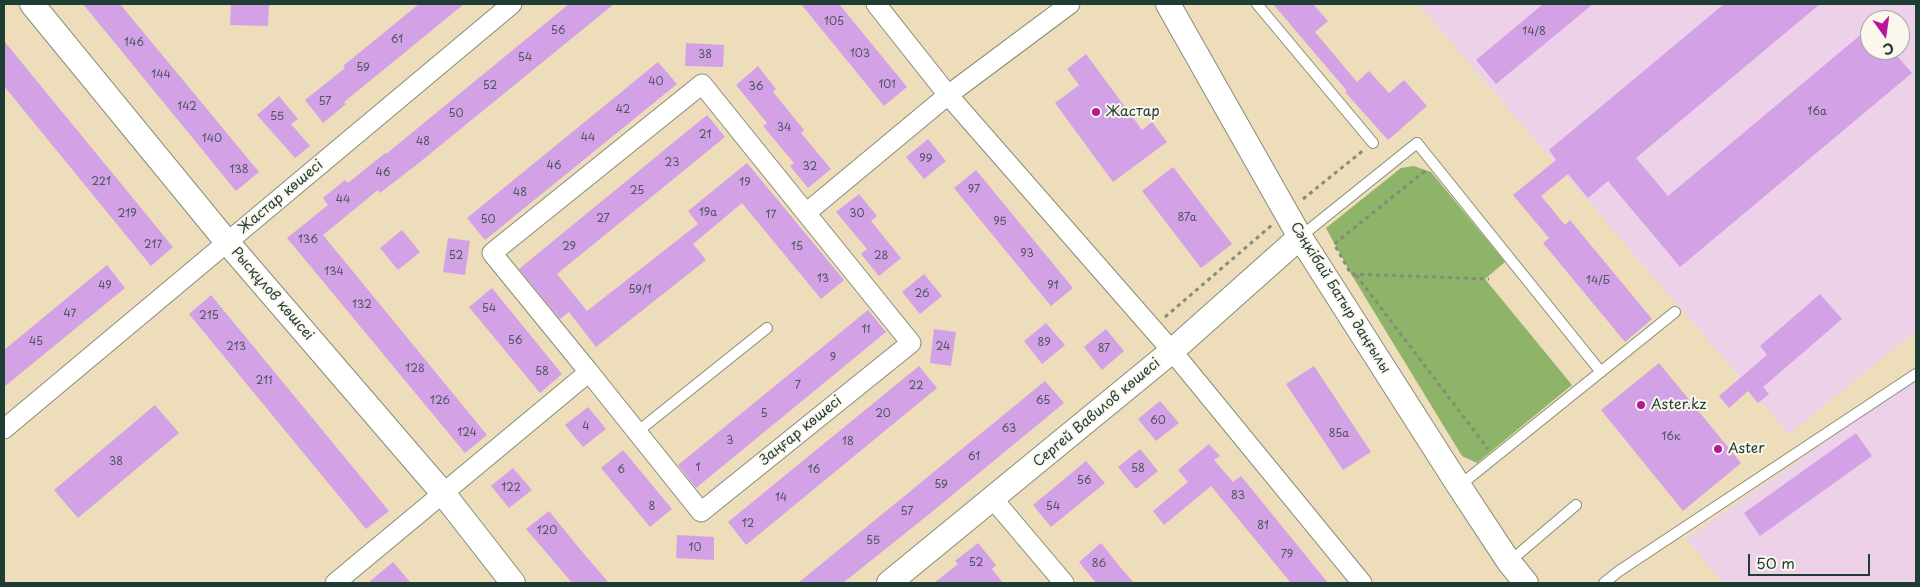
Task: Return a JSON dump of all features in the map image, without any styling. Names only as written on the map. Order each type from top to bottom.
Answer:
[{"type":"street","name":"Рысқұлов көшсеі","points":[[32,4],[228,242],[442,492],[513,583]]},
{"type":"street","name":"Жастар көшесі","points":[[4,429],[512,4]]},
{"type":"street","points":[[876,4],[948,95],[1172,351],[1362,583]]},
{"type":"street","points":[[806,213],[948,95],[1070,4]]},
{"type":"street","name":"Сәңкібай Батыр даңғылы","points":[[1168,4],[1300,237],[1459,486],[1509,562],[1526,583]]},
{"type":"street","name":"Заңғар көшесі","points":[[702,84],[806,213],[911,343],[701,512],[492,253],[702,84]]},
{"type":"street","name":"Сергей Вавилов көшесі","points":[[890,583],[1172,351],[1300,237]]},
{"type":"street","points":[[335,583],[588,372]]},
{"type":"street","points":[[993,499],[1064,583]]},
{"type":"lane","points":[[1257,4],[1373,143]]},
{"type":"lane","points":[[1300,237],[1417,143],[1601,372]]},
{"type":"lane","points":[[1459,486],[1675,312]]},
{"type":"lane","points":[[637,432],[767,328]]},
{"type":"lane","points":[[1604,583],[1619,571],[1916,374]]},
{"type":"lane","points":[[1509,562],[1576,505]]},
{"type":"path","points":[[1303,199],[1373,143]]},
{"type":"path","points":[[1426,170],[1334,244],[1350,274],[1489,279]]},
{"type":"path","points":[[1152,328],[1273,224]]},
{"type":"path","points":[[1355,274],[1495,457]]},
{"type":"shaded area","points":[[1418,4],[1916,4],[1916,331],[1789,434]]},
{"type":"shaded area","points":[[1916,379],[1916,583],[1723,583],[1686,539]]},
{"type":"green space","points":[[1414,166],[1431,172],[1505,262],[1485,279],[1572,385],[1477,463],[1462,456],[1351,274],[1326,228],[1401,168]]},
{"type":"building","points":[[83,4],[120,4],[259,172],[236,191]]},
{"type":"building","points":[[231,4],[269,4],[268,26],[230,25]]},
{"type":"building","points":[[419,4],[464,4],[344,102],[346,104],[323,123],[305,100],[345,68],[343,66]]},
{"type":"building","points":[[569,4],[614,4],[420,162],[380,193],[378,190],[323,235],[487,435],[465,453],[287,238],[328,205],[323,198],[345,180],[348,183],[386,154]]},
{"type":"building","points":[[801,4],[839,4],[907,87],[884,106]]},
{"type":"building","points":[[1273,4],[1313,4],[1328,21],[1315,32],[1357,82],[1369,71],[1389,93],[1404,80],[1427,106],[1388,140],[1345,92],[1347,91]]},
{"type":"building","points":[[1543,4],[1593,4],[1496,84],[1476,60]]},
{"type":"building","points":[[1724,4],[1820,4],[1636,158],[1668,196],[1860,35],[1860,60],[1901,60],[1912,73],[1680,267],[1608,181],[1588,198],[1568,174],[1541,196],[1565,225],[1570,220],[1652,319],[1625,342],[1543,243],[1549,238],[1513,195],[1556,160],[1549,150]]},
{"type":"building","points":[[4,41],[173,247],[151,266],[4,86]]},
{"type":"building","points":[[686,43],[724,45],[723,67],[685,66]]},
{"type":"building","name":"Жастар","points":[[1086,54],[1142,130],[1152,122],[1167,142],[1113,182],[1055,103],[1079,85],[1067,69]]},
{"type":"building","points":[[658,62],[677,84],[485,240],[467,218]]},
{"type":"building","points":[[758,66],[776,89],[773,92],[804,130],[801,133],[831,169],[808,188],[790,166],[794,163],[763,126],[767,123],[736,85]]},
{"type":"building","points":[[279,96],[298,119],[291,124],[310,146],[295,158],[257,115]]},
{"type":"building","points":[[707,115],[725,137],[557,274],[587,311],[698,224],[688,211],[747,163],[844,280],[821,299],[742,203],[693,244],[706,260],[596,347],[569,312],[560,319],[519,269]]},
{"type":"building","points":[[928,139],[946,161],[924,179],[906,157]]},
{"type":"building","points":[[1173,167],[1232,244],[1201,268],[1142,191]]},
{"type":"building","points":[[976,170],[1073,288],[1051,306],[954,188]]},
{"type":"building","points":[[859,194],[877,216],[871,221],[901,258],[879,276],[861,254],[867,249],[836,212]]},
{"type":"building","points":[[402,230],[420,252],[398,270],[380,248]]},
{"type":"building","points":[[448,238],[470,241],[465,275],[443,272]]},
{"type":"building","points":[[107,265],[125,288],[4,387],[4,350]]},
{"type":"building","points":[[924,274],[942,296],[920,314],[902,292]]},
{"type":"building","points":[[492,288],[562,374],[540,393],[469,307]]},
{"type":"building","points":[[1820,294],[1842,319],[1763,387],[1769,394],[1758,403],[1748,391],[1729,408],[1719,396],[1767,355],[1760,346]]},
{"type":"building","points":[[211,295],[389,511],[366,529],[189,314]]},
{"type":"building","points":[[868,310],[886,332],[696,488],[678,465]]},
{"type":"building","points":[[1046,323],[1065,345],[1042,364],[1024,341]]},
{"type":"building","points":[[934,329],[956,332],[951,366],[930,363]]},
{"type":"building","points":[[1106,329],[1124,351],[1102,370],[1084,347]]},
{"type":"building","points":[[1659,363],[1741,463],[1683,511],[1601,410]]},
{"type":"building","points":[[919,366],[937,388],[746,545],[728,522]]},
{"type":"building","points":[[1314,366],[1371,452],[1343,470],[1286,384]]},
{"type":"building","points":[[1045,381],[1064,403],[928,515],[843,583],[798,583]]},
{"type":"building","points":[[1160,401],[1179,423],[1156,441],[1138,419]]},
{"type":"building","points":[[155,405],[179,433],[78,518],[54,490]]},
{"type":"building","points":[[588,407],[606,429],[583,447],[565,425]]},
{"type":"building","points":[[1856,433],[1872,456],[1760,536],[1744,513]]},
{"type":"building","points":[[1209,444],[1220,456],[1214,460],[1233,482],[1241,476],[1328,583],[1291,583],[1211,486],[1164,525],[1153,511],[1188,482],[1178,470]]},
{"type":"building","points":[[1140,449],[1158,471],[1136,489],[1118,467]]},
{"type":"building","points":[[623,450],[672,509],[650,527],[601,468]]},
{"type":"building","points":[[1086,461],[1105,483],[1051,527],[1033,505]]},
{"type":"building","points":[[513,468],[532,490],[509,508],[491,486]]},
{"type":"building","points":[[549,511],[609,583],[572,583],[526,529]]},
{"type":"building","points":[[677,535],[714,537],[714,560],[676,558]]},
{"type":"building","points":[[978,543],[996,565],[992,569],[1003,583],[934,583],[958,564],[955,561]]},
{"type":"building","points":[[1101,543],[1134,583],[1096,583],[1079,562]]},
{"type":"building","points":[[393,562],[411,583],[368,583]]},
{"type":"place","name":"Жастар","points":[[1096,112]]},
{"type":"place","name":"Aster.kz","points":[[1641,405]]},
{"type":"place","name":"Aster","points":[[1718,449]]}]
